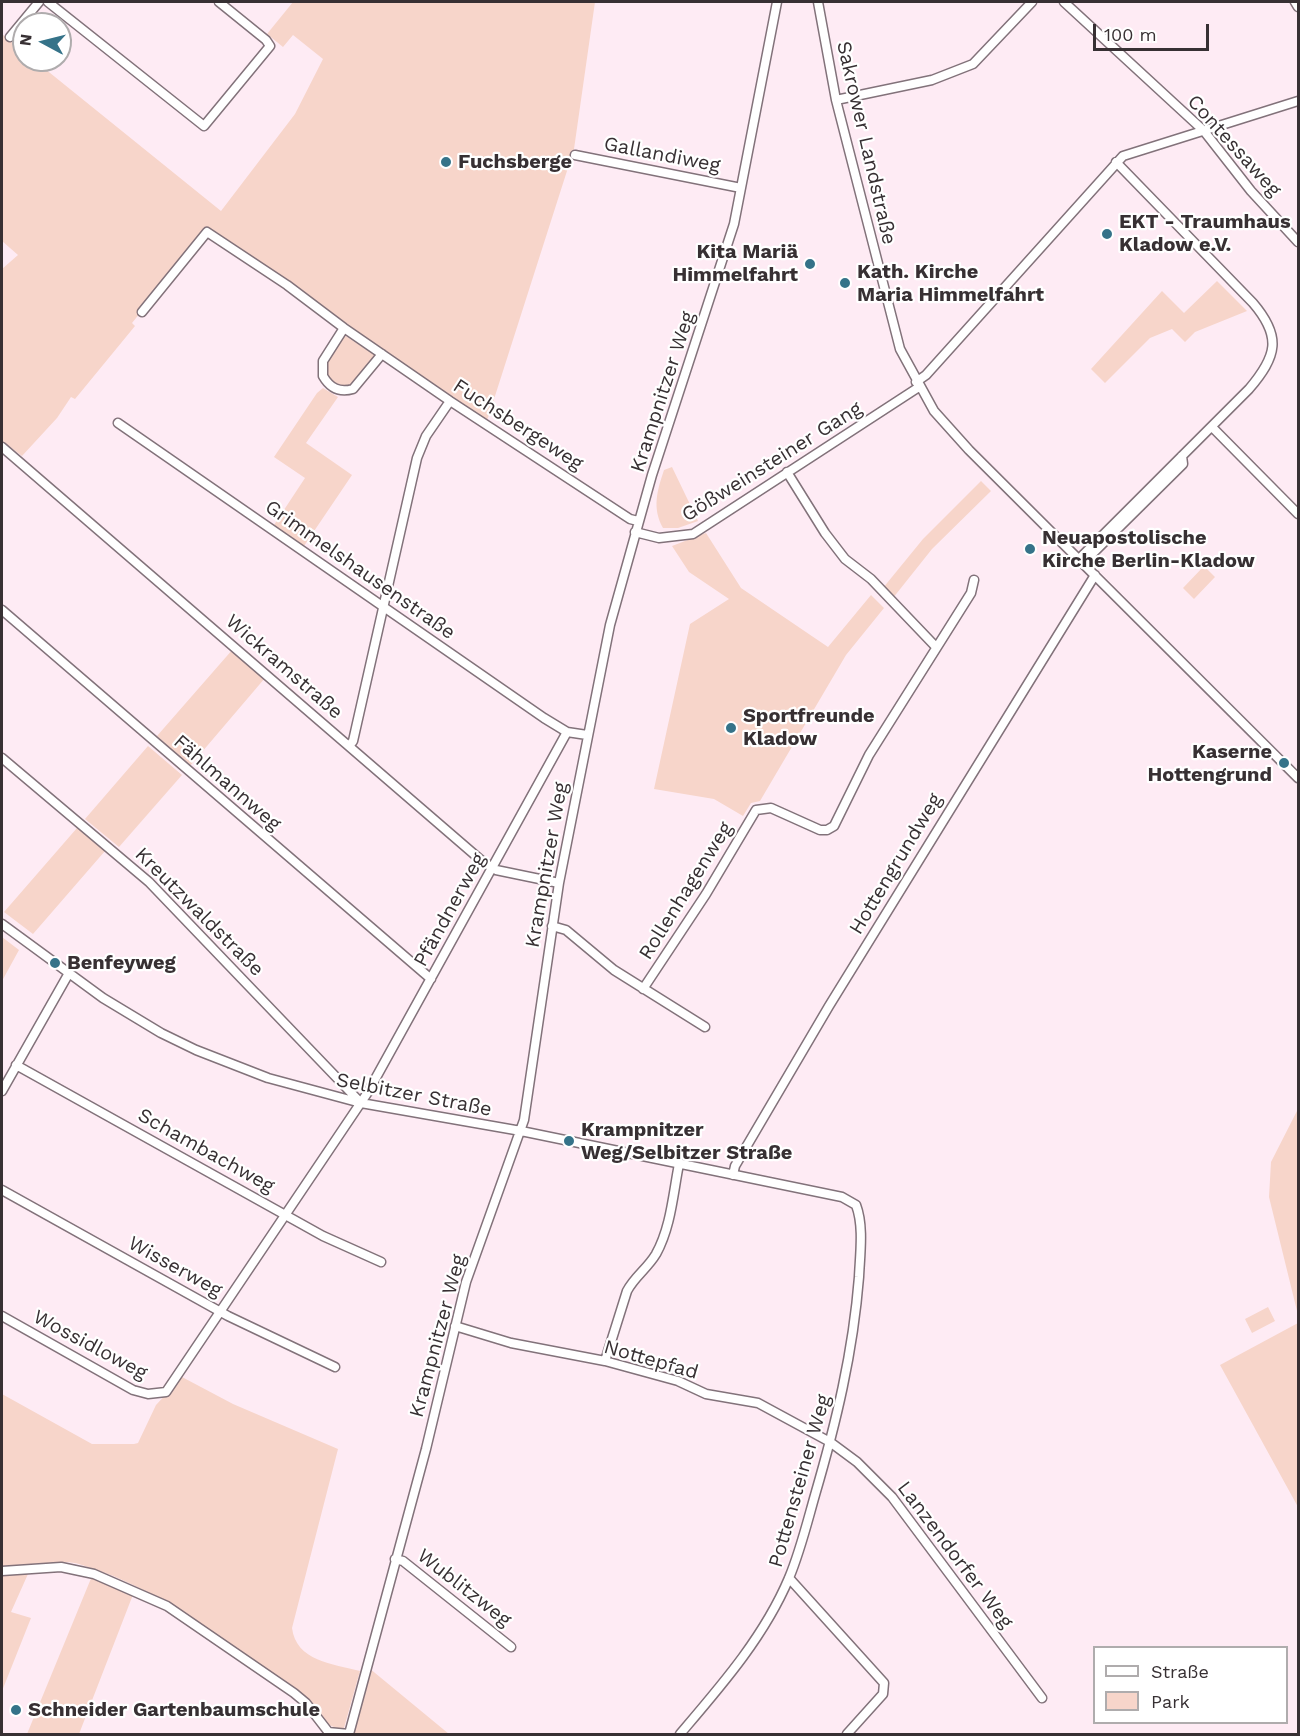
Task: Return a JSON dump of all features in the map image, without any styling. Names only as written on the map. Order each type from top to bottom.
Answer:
[{"type":"street","points":[[10,37],[39,2]]},
{"type":"street","points":[[48,2],[204,126],[270,46],[266,40],[219,2]]},
{"type":"street","name":"Krampnitzer Weg","points":[[349,1734],[455,1326],[480,1241],[521,1131],[559,883],[610,625],[638,521],[724,256],[741,188],[777,2]]},
{"type":"street","name":"Sakrower Landstraße","points":[[818,2],[836,100],[895,331],[917,385],[952,433],[1299,778]]},
{"type":"street","points":[[836,100],[932,80],[973,64],[1032,2]]},
{"type":"street","name":"Contessaweg","points":[[1064,2],[1204,131],[1247,187],[1299,242]]},
{"type":"street","points":[[1295,2],[1299,7]]},
{"type":"street","name":"Gößweinsteiner Gang","points":[[635,532],[659,538],[693,534],[917,385],[1116,162],[1124,156],[1299,101]]},
{"type":"street","name":"Gallandiweg","points":[[575,155],[741,188]]},
{"type":"street","points":[[1081,561],[1249,389],[1266,366],[1273,347],[1272,330],[1253,303],[1116,162]]},
{"type":"street","name":"Fuchsbergeweg","points":[[142,312],[207,232],[316,305],[344,328],[450,401],[630,519],[638,521]]},
{"type":"street","points":[[344,328],[323,361],[323,375],[333,388],[340,391],[353,389],[360,384],[382,354]]},
{"type":"street","points":[[350,746],[356,730],[417,458],[426,436],[450,401]]},
{"type":"street","name":"Grimmelshausenstraße","points":[[118,423],[567,732],[587,735]]},
{"type":"street","points":[[1212,427],[1299,514]]},
{"type":"street","name":"Wickramstraße","points":[[2,447],[491,867],[559,883]]},
{"type":"street","points":[[787,472],[825,533],[845,559],[871,579],[936,646],[971,593],[974,580]]},
{"type":"street","name":"Hottengrundweg","points":[[734,1175],[735,1166],[829,1006],[1095,575]]},
{"type":"street","name":"Fählmannweg","points":[[2,610],[422,974],[431,979]]},
{"type":"street","name":"Rollenhagenweg","points":[[643,989],[711,886],[756,810],[771,808],[820,830],[831,829],[840,817],[869,755],[936,646]]},
{"type":"street","name":"Pfändnerweg","points":[[166,1392],[361,1103],[567,732]]},
{"type":"street","name":"Kreutzwaldstraße","points":[[2,758],[149,882],[361,1103]]},
{"type":"street","name":"Selbitzer Straße","points":[[2,924],[118,1008],[196,1050],[268,1078],[361,1103],[521,1131],[842,1197],[856,1205]]},
{"type":"street","points":[[552,926],[566,930],[614,970],[705,1027]]},
{"type":"street","points":[[2,1091],[69,973]]},
{"type":"street","name":"Schambachweg","points":[[16,1065],[323,1236],[381,1262]]},
{"type":"street","points":[[606,1361],[627,1291],[633,1280],[644,1273],[665,1237],[679,1164]]},
{"type":"street","name":"Wisserweg","points":[[2,1190],[282,1344],[335,1367]]},
{"type":"street","name":"Pottensteiner Weg","points":[[680,1734],[753,1642],[789,1578],[846,1382],[860,1262],[860,1224],[856,1205]]},
{"type":"street","name":"Wossidloweg","points":[[2,1316],[140,1393],[166,1392]]},
{"type":"street","name":"Nottepfad","points":[[455,1326],[511,1343],[606,1361],[678,1381],[706,1394],[758,1403],[830,1442]]},
{"type":"street","name":"Lanzendorfer Weg","points":[[830,1442],[857,1462],[892,1497],[1042,1698]]},
{"type":"street","name":"Wublitzweg","points":[[395,1559],[403,1561],[511,1647]]},
{"type":"street","points":[[2,1571],[76,1568],[167,1606],[294,1693],[306,1703],[329,1733],[349,1734]]},
{"type":"street","points":[[789,1578],[885,1688],[883,1694],[847,1734]]},
{"type":"green space","points":[[293,2],[595,2],[574,149],[487,421],[207,230],[132,323],[135,326],[75,399],[71,397],[57,418],[22,456],[2,441],[2,269],[18,255],[2,241],[2,34],[12,42],[12,72],[49,72],[221,211],[295,114],[323,59],[293,35],[283,47],[267,34]]},
{"type":"green space","points":[[1217,281],[1247,311],[1195,332],[1185,342],[1172,329],[1150,338],[1105,383],[1091,369],[1162,291],[1184,313]]},
{"type":"green space","points":[[344,335],[377,356],[350,388],[336,386],[326,375],[327,361]]},
{"type":"green space","points":[[323,388],[338,397],[306,443],[352,475],[304,546],[274,525],[305,478],[274,457],[317,393]]},
{"type":"green space","points":[[672,467],[698,521],[678,528],[663,528],[657,506],[658,492],[664,470]]},
{"type":"green space","points":[[981,481],[991,491],[932,549],[893,598],[883,588],[923,539]]},
{"type":"green space","name":"Sportfreunde Kladow","points":[[706,533],[741,588],[828,647],[871,595],[884,608],[846,655],[760,801],[751,803],[743,816],[714,799],[654,789],[690,624],[729,599],[689,572],[672,546]]},
{"type":"green space","points":[[1204,566],[1215,577],[1194,599],[1183,588]]},
{"type":"green space","points":[[233,649],[265,678],[190,766],[157,736]]},
{"type":"green space","points":[[148,746],[182,775],[119,847],[85,819]]},
{"type":"green space","points":[[77,828],[105,851],[33,934],[4,912]]},
{"type":"green space","points":[[2,937],[19,950],[2,981]]},
{"type":"green space","points":[[1298,1109],[1298,1315],[1269,1197],[1271,1162]]},
{"type":"green space","points":[[1268,1307],[1275,1321],[1252,1333],[1245,1319]]},
{"type":"green space","points":[[1298,1323],[1298,1507],[1220,1365]]},
{"type":"green space","points":[[182,1377],[233,1404],[338,1449],[292,1628],[295,1639],[308,1654],[328,1663],[360,1671],[344,1728],[341,1730],[329,1725],[212,1631],[148,1592],[115,1577],[73,1563],[2,1568],[2,1394],[92,1444],[134,1444],[138,1443],[156,1405]]},
{"type":"green space","points":[[28,1574],[11,1612],[31,1618],[2,1691],[2,1575]]},
{"type":"green space","points":[[92,1576],[134,1592],[79,1734],[27,1734]]},
{"type":"green space","points":[[369,1668],[449,1734],[352,1734]]},
{"type":"place","name":"Fuchsberge","points":[[446,162]]},
{"type":"place","name":"EKT - Traumhaus Kladow e.V.","points":[[1107,234]]},
{"type":"place","name":"Kita Mariä Himmelfahrt","points":[[810,264]]},
{"type":"place","name":"Kath. Kirche Maria Himmelfahrt","points":[[845,283]]},
{"type":"place","name":"Neuapostolische Kirche Berlin-Kladow","points":[[1030,549]]},
{"type":"place","name":"Sportfreunde Kladow","points":[[731,728]]},
{"type":"place","name":"Kaserne Hottengrund","points":[[1284,763]]},
{"type":"place","name":"Benfeyweg","points":[[55,963]]},
{"type":"place","name":"Krampnitzer Weg/Selbitzer Straße","points":[[569,1141]]},
{"type":"place","name":"Schneider Gartenbaumschule","points":[[16,1710]]}]
